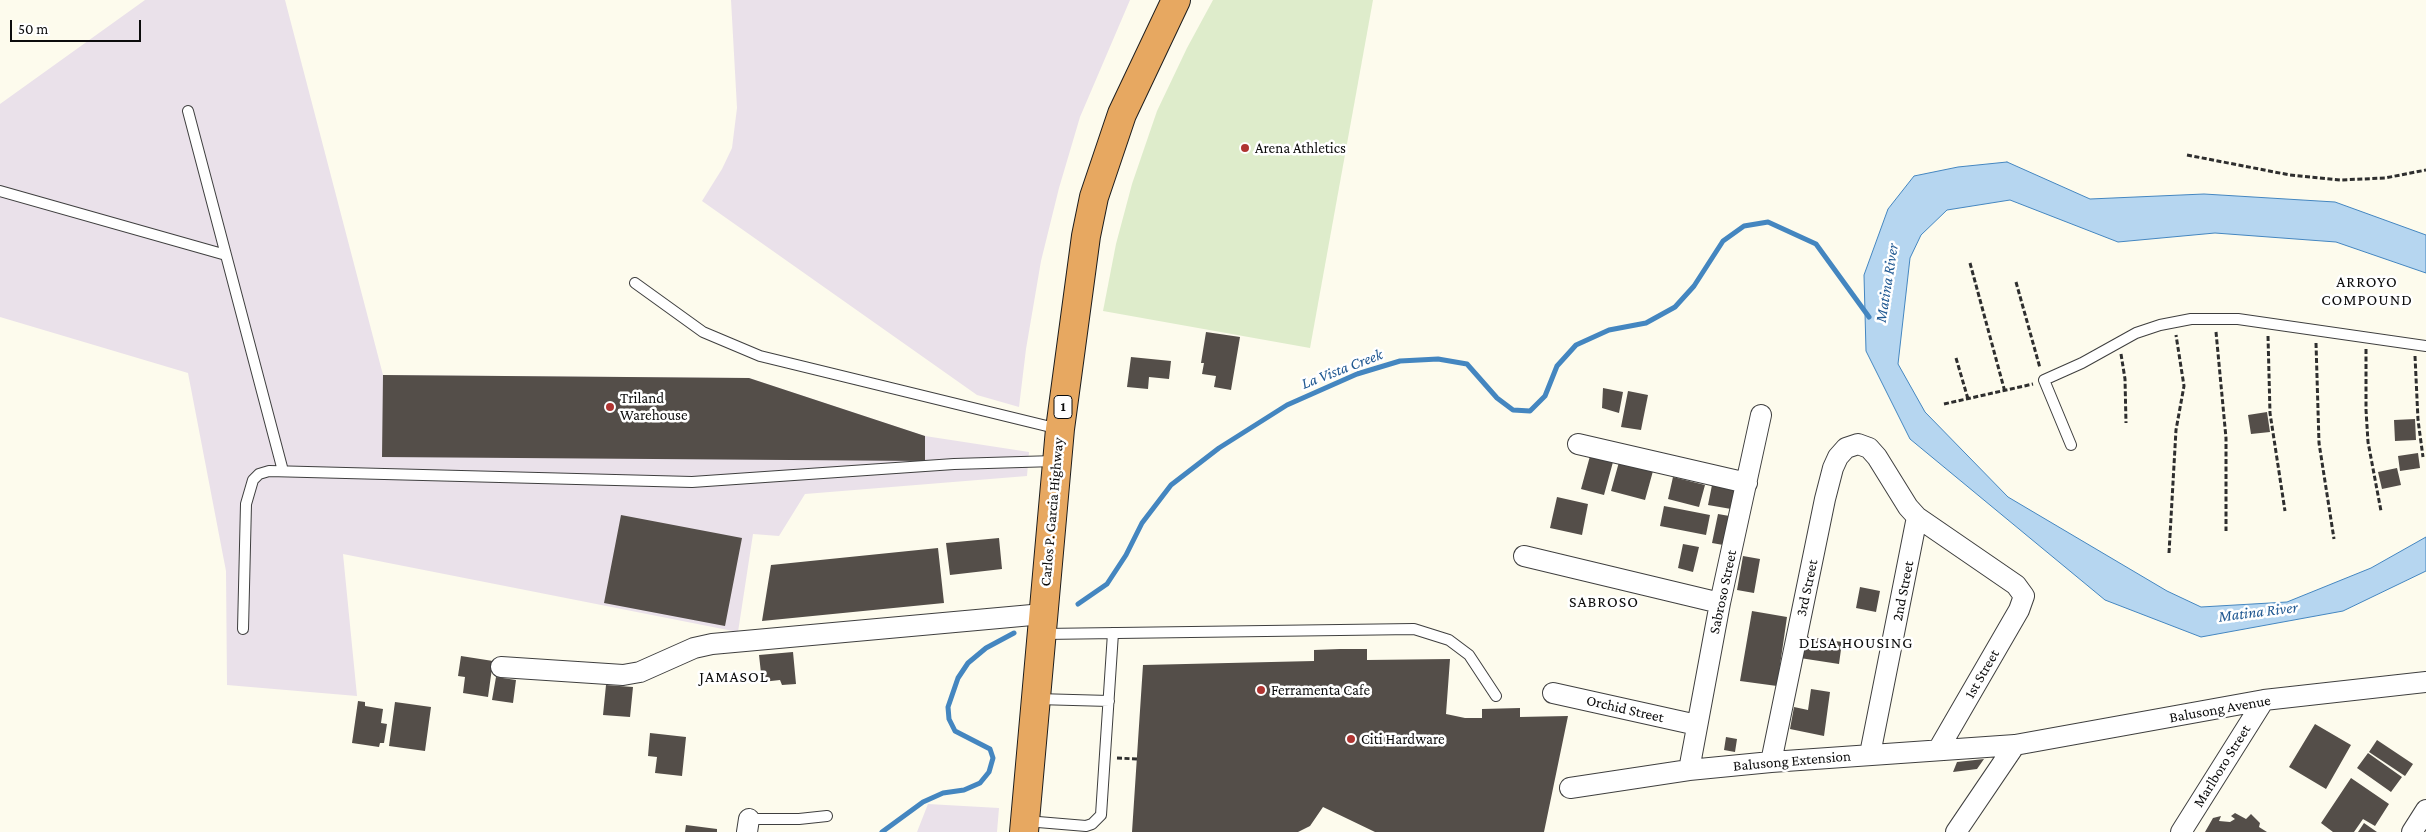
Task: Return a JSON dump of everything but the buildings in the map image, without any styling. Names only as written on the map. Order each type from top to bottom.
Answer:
[{"type":"highway","name":"Carlos P. Garcia Highway","points":[[1025,826],[1060,429],[1084,245],[1094,197],[1122,114],[1176,0]]},
{"type":"street","name":"Sabroso Street","points":[[1689,770],[1720,603],[1760,415]]},
{"type":"street","points":[[1578,444],[1747,483]]},
{"type":"street","name":"3rd Street","points":[[1771,762],[1825,499],[1833,468],[1838,457],[1846,448],[1858,444],[1869,448],[1877,457],[1908,507],[1917,517]]},
{"type":"street","name":"1st Street","points":[[1917,517],[2016,585],[2024,596],[2019,610],[1938,750]]},
{"type":"street","name":"2nd Street","points":[[1870,754],[1917,517]]},
{"type":"street","points":[[1524,556],[1720,603]]},
{"type":"street","points":[[501,667],[623,675],[640,672],[694,648],[712,644],[1042,624]]},
{"type":"street","name":"Balusong Avenue","points":[[2015,745],[2264,700],[2426,682]]},
{"type":"street","name":"Orchid Street","points":[[1553,693],[1697,725]]},
{"type":"street","name":"Marlboro Street","points":[[2181,832],[2264,700]]},
{"type":"street","points":[[1956,832],[2015,745]]},
{"type":"street","name":"Balusong Extension","points":[[1570,788],[1689,770],[1771,762],[2015,745]]},
{"type":"street","points":[[2412,832],[2426,810]]},
{"type":"lane","points":[[188,111],[283,471]]},
{"type":"lane","points":[[0,191],[226,255]]},
{"type":"lane","points":[[635,284],[703,332],[760,356],[1060,429]]},
{"type":"lane","points":[[2071,446],[2044,380],[2082,363],[2136,333],[2175,321],[2216,318],[2268,322],[2366,339],[2426,346]]},
{"type":"lane","points":[[243,629],[246,504],[248,490],[259,474],[283,471],[692,482],[954,464],[1057,461]]},
{"type":"lane","points":[[1042,624],[1114,633],[1414,629],[1449,640],[1469,655],[1496,696]]},
{"type":"lane","points":[[1025,826],[1092,824],[1101,815],[1114,633]]},
{"type":"lane","points":[[1036,698],[1109,700]]},
{"type":"lane","points":[[748,825],[827,816]]},
{"type":"path","points":[[2187,155],[2290,176],[2341,180],[2384,178],[2426,170]]},
{"type":"path","points":[[1970,263],[2005,392]]},
{"type":"path","points":[[1944,404],[2005,392],[2044,380],[2016,282]]},
{"type":"path","points":[[2216,318],[2216,337],[2226,438],[2226,531]]},
{"type":"path","points":[[2169,553],[2176,430],[2184,386],[2175,321]]},
{"type":"path","points":[[2268,322],[2270,413],[2285,511]]},
{"type":"path","points":[[2316,330],[2319,443],[2334,539]]},
{"type":"path","points":[[2366,339],[2368,434],[2372,470],[2381,511]]},
{"type":"path","points":[[2118,342],[2125,379],[2126,423]]},
{"type":"path","points":[[2415,345],[2418,420],[2423,457]]},
{"type":"path","points":[[1956,358],[1968,399]]},
{"type":"path","points":[[1105,758],[1137,760]]},
{"type":"shaded area","points":[[145,0],[285,0],[383,375],[749,378],[925,436],[1029,452],[1027,476],[805,494],[779,536],[753,534],[738,632],[343,554],[357,696],[227,685],[226,571],[188,373],[0,317],[0,104]]},
{"type":"shaded area","points":[[731,0],[1130,0],[1080,117],[1059,188],[1041,261],[1026,349],[1019,407],[977,395],[702,201],[722,169],[732,148],[737,108]]},
{"type":"shaded area","points":[[928,804],[999,808],[997,832],[917,832]]},
{"type":"green space","name":"Arena Athletics","points":[[1213,0],[1373,0],[1310,348],[1103,311],[1116,244],[1132,184],[1157,111],[1187,48]]},
{"type":"water","name":"Matina River","points":[[2007,162],[2090,199],[2204,194],[2335,202],[2426,235],[2426,273],[2336,242],[2215,233],[2118,242],[2010,200],[1947,210],[1921,235],[1910,258],[1898,364],[1925,412],[2008,497],[2167,591],[2201,607],[2287,602],[2371,568],[2426,537],[2426,571],[2343,611],[2201,637],[2105,600],[1910,439],[1866,351],[1864,275],[1888,209],[1914,176],[1958,167]]},
{"type":"waterway","name":"La Vista Creek","points":[[1078,604],[1107,584],[1126,555],[1142,523],[1171,485],[1219,448],[1287,405],[1357,374],[1400,361],[1438,359],[1467,364],[1497,398],[1513,410],[1530,411],[1545,396],[1557,366],[1576,345],[1609,330],[1646,323],[1675,307],[1694,286],[1723,241],[1744,226],[1768,222],[1816,244],[1869,317]]},
{"type":"waterway","name":"La Vista Creek","points":[[882,832],[923,802],[943,793],[964,790],[980,783],[989,772],[993,758],[990,749],[955,731],[949,719],[948,707],[958,678],[968,663],[986,648],[1014,633]]},
{"type":"place","name":"Arena Athletics","points":[[1245,148]]},
{"type":"place","name":"Triland Warehouse","points":[[610,407]]},
{"type":"place","name":"Ferramenta Cafe","points":[[1261,690]]},
{"type":"place","name":"Citi Hardware","points":[[1351,739]]},
{"type":"district","name":"ARROYO COMPOUND","points":[[2367,291]]},
{"type":"district","name":"SABROSO","points":[[1604,602]]},
{"type":"district","name":"DLSA HOUSING","points":[[1856,643]]},
{"type":"district","name":"JAMASOL","points":[[734,677]]}]
